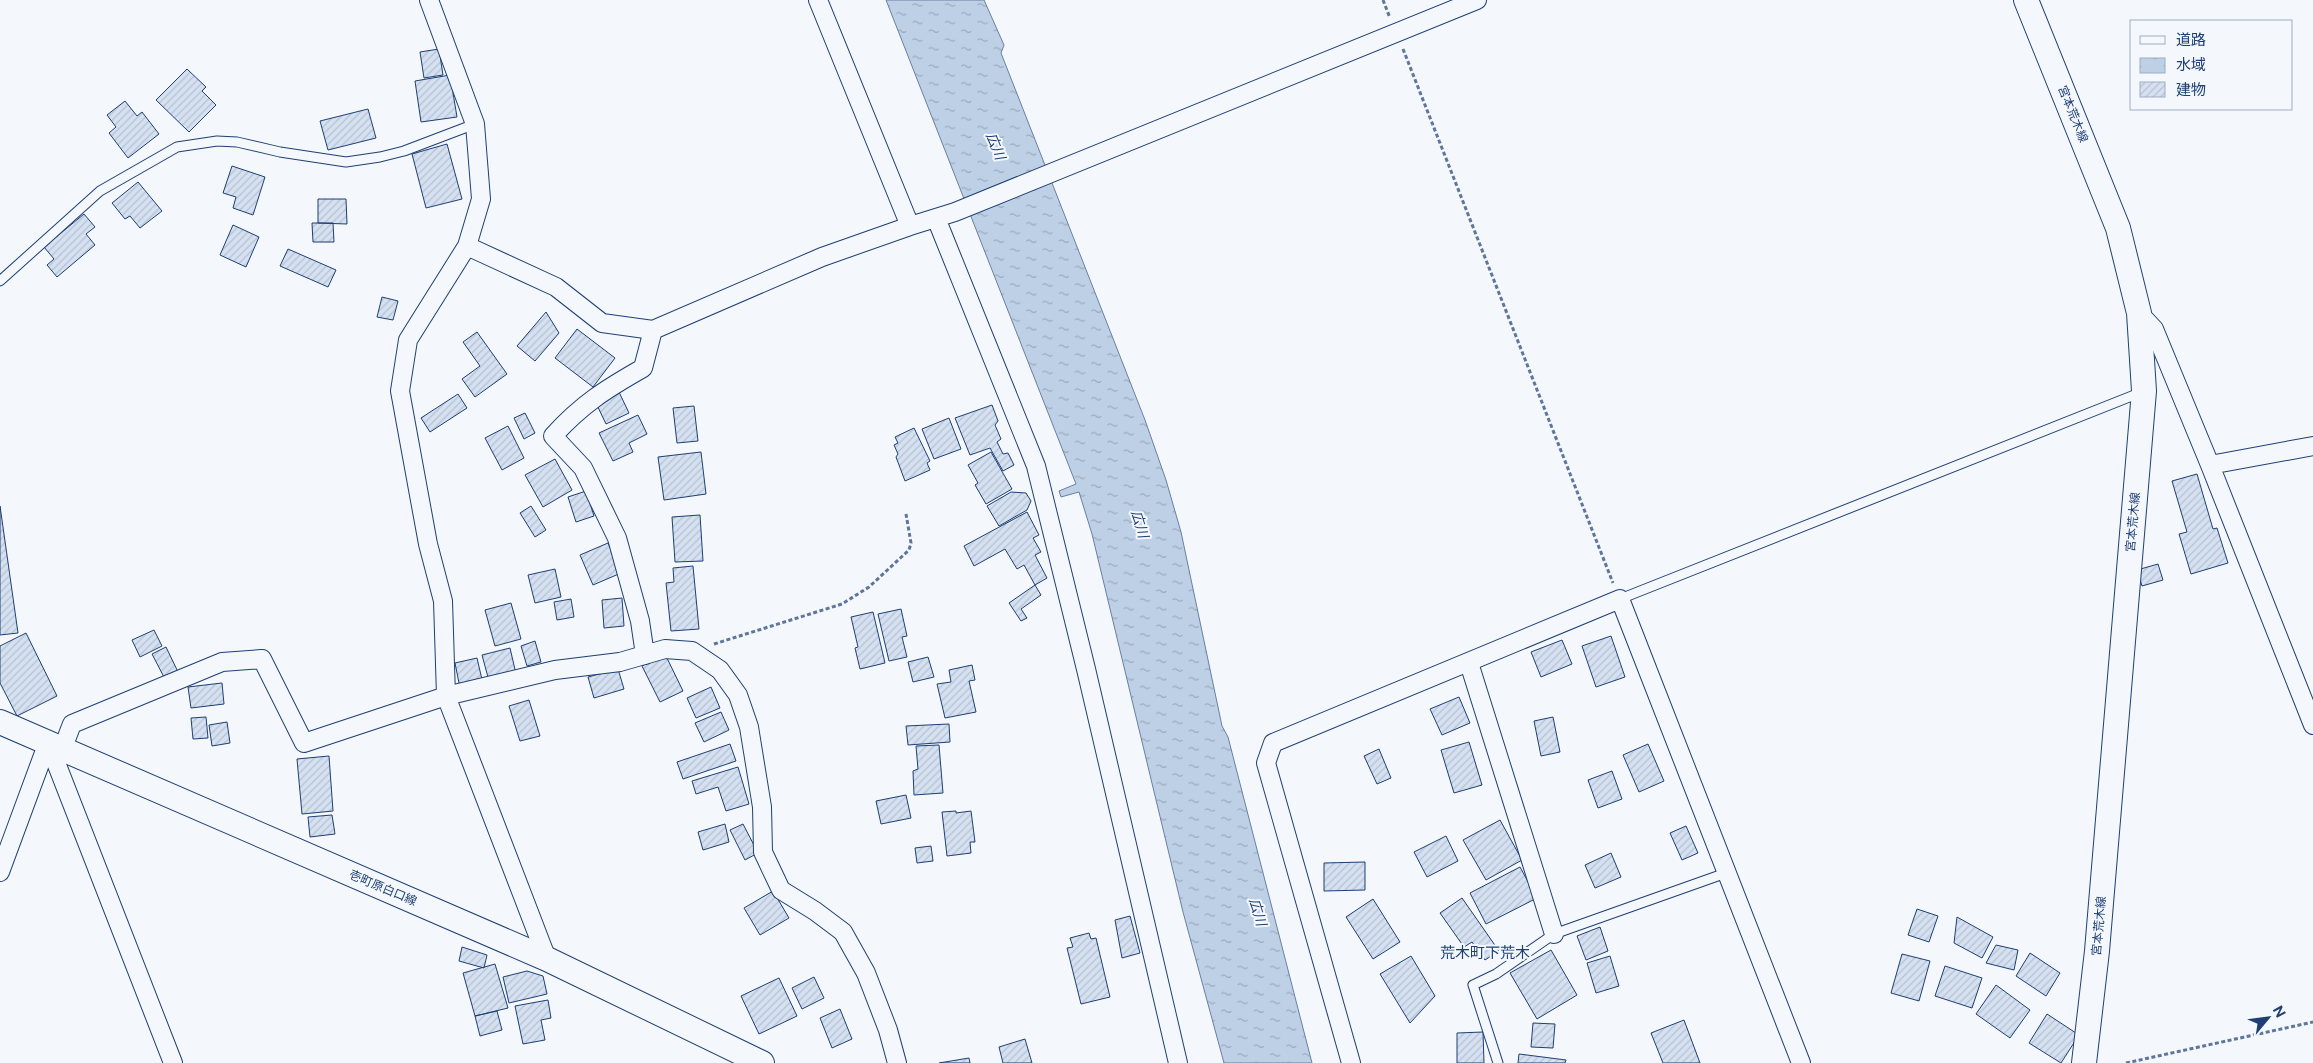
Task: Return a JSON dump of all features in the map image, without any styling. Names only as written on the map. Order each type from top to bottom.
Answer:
[{"type":"main road","name":"宮本荒木線","points":[[2026,0],[2118,228],[2138,313],[2144,391],[2097,951],[2084,1063]]},
{"type":"main road","name":"壱町原白口線","points":[[0,722],[547,959],[760,1062]]},
{"type":"street","points":[[429,0],[475,124],[481,199],[468,246],[408,340],[400,391],[428,544],[443,601],[446,696],[547,959]]},
{"type":"street","points":[[818,0],[910,226]]},
{"type":"street","points":[[468,246],[556,288],[602,323],[653,330],[822,257],[955,212],[1477,0]]},
{"type":"street","points":[[936,218],[1036,466],[1086,669],[1178,1063]]},
{"type":"street","points":[[2138,313],[2154,328],[2313,724]]},
{"type":"street","points":[[645,655],[640,621],[617,538],[583,468],[553,436],[573,413],[600,392],[643,368],[653,330]]},
{"type":"street","points":[[2210,466],[2313,446]]},
{"type":"street","points":[[1351,1063],[1266,763],[1273,743],[1620,599],[1801,1063]]},
{"type":"street","points":[[0,872],[55,746],[72,724],[222,662],[262,660],[304,743],[446,696],[555,670],[620,662],[665,649],[692,651],[720,670],[738,696],[749,727],[762,807],[764,852],[781,890],[815,911],[843,932],[866,973],[888,1030],[898,1063]]},
{"type":"street","points":[[1469,663],[1554,934]]},
{"type":"street","points":[[55,746],[173,1063]]},
{"type":"lane","points":[[0,281],[100,191],[177,147],[217,141],[237,142],[280,152],[346,162],[404,151],[475,124]]},
{"type":"lane","points":[[1620,599],[2144,391]]},
{"type":"lane","points":[[1498,1063],[1473,985],[1496,974],[1554,934],[1726,873]]},
{"type":"path","points":[[1383,0],[1620,599]]},
{"type":"path","points":[[692,651],[842,604],[869,587],[908,550],[911,536],[906,514]]},
{"type":"path","points":[[2126,1063],[2313,1022]]},
{"type":"water","name":"広川","points":[[886,0],[984,0],[1004,45],[1001,53],[1145,420],[1166,480],[1181,532],[1222,726],[1228,737],[1312,1063],[1224,1063],[1183,912],[1092,534],[1079,492],[1061,497],[1059,491],[1076,484]]},
{"type":"building","points":[[439,49],[443,75],[424,78],[420,52]]},
{"type":"building","points":[[187,69],[206,87],[202,91],[216,105],[189,132],[156,100]]},
{"type":"building","points":[[450,75],[457,117],[421,122],[415,81]]},
{"type":"building","points":[[125,101],[137,116],[142,112],[159,134],[128,158],[109,133],[116,127],[107,115]]},
{"type":"building","points":[[368,109],[376,138],[328,150],[320,121]]},
{"type":"building","points":[[447,144],[462,199],[426,208],[412,154]]},
{"type":"building","points":[[232,166],[265,177],[253,215],[233,208],[236,197],[223,193]]},
{"type":"building","points":[[138,182],[162,211],[140,228],[130,216],[125,219],[112,203]]},
{"type":"building","points":[[318,199],[346,199],[347,224],[318,223]]},
{"type":"building","points":[[84,214],[95,227],[86,234],[95,245],[57,277],[47,265],[54,259],[44,247]]},
{"type":"building","points":[[312,223],[333,223],[334,242],[313,242]]},
{"type":"building","points":[[233,225],[259,237],[246,267],[220,255]]},
{"type":"building","points":[[288,249],[336,270],[328,287],[280,266]]},
{"type":"building","points":[[382,297],[398,301],[393,320],[377,317]]},
{"type":"building","points":[[546,312],[559,333],[535,361],[517,346]]},
{"type":"building","points":[[577,329],[615,358],[593,387],[555,358]]},
{"type":"building","points":[[477,332],[507,374],[475,397],[462,379],[480,366],[463,342]]},
{"type":"building","points":[[619,392],[629,413],[606,424],[596,403]]},
{"type":"building","points":[[458,394],[467,408],[430,432],[421,418]]},
{"type":"building","points":[[992,405],[998,421],[995,425],[1001,439],[997,442],[1003,454],[1008,453],[1014,465],[1003,471],[990,448],[970,455],[955,418]]},
{"type":"building","points":[[694,406],[698,441],[677,443],[673,408]]},
{"type":"building","points":[[525,413],[535,433],[524,439],[514,418]]},
{"type":"building","points":[[638,415],[647,434],[629,443],[633,452],[613,461],[599,433]]},
{"type":"building","points":[[949,418],[961,449],[934,459],[922,429]]},
{"type":"building","points":[[508,426],[524,458],[502,470],[485,438]]},
{"type":"building","points":[[914,428],[930,461],[927,463],[930,470],[905,481],[896,457],[898,454],[894,445],[898,443],[895,437]]},
{"type":"building","points":[[701,452],[706,494],[664,500],[658,457]]},
{"type":"building","points":[[991,452],[1012,489],[986,504],[975,485],[978,483],[968,465]]},
{"type":"building","points":[[555,459],[572,490],[543,507],[525,475]]},
{"type":"building","points":[[2197,474],[2213,529],[2217,528],[2228,563],[2191,574],[2179,534],[2187,532],[2172,481]]},
{"type":"building","points":[[586,491],[594,516],[576,522],[568,497]]},
{"type":"building","points":[[1011,492],[1026,493],[1031,501],[1027,510],[999,526],[987,506]]},
{"type":"building","points":[[0,506],[18,633],[0,635]]},
{"type":"building","points":[[531,506],[546,530],[535,537],[520,513]]},
{"type":"building","points":[[1027,512],[1039,535],[1033,538],[1041,552],[1035,555],[1047,578],[1035,585],[1024,565],[1017,569],[1005,549],[974,566],[964,546]]},
{"type":"building","points":[[700,515],[703,561],[675,562],[672,517]]},
{"type":"building","points":[[608,543],[621,573],[593,585],[580,555]]},
{"type":"building","points":[[2158,564],[2163,580],[2142,586],[2137,570]]},
{"type":"building","points":[[693,566],[699,629],[671,631],[666,583],[674,582],[673,568]]},
{"type":"building","points":[[555,569],[561,597],[535,603],[528,575]]},
{"type":"building","points":[[1035,585],[1041,595],[1021,609],[1027,618],[1021,621],[1009,603]]},
{"type":"building","points":[[622,598],[624,626],[604,628],[602,600]]},
{"type":"building","points":[[571,599],[574,617],[557,620],[554,602]]},
{"type":"building","points":[[511,603],[521,639],[495,646],[485,610]]},
{"type":"building","points":[[901,609],[907,636],[902,637],[907,657],[889,661],[878,614]]},
{"type":"building","points":[[873,612],[885,663],[860,669],[855,648],[858,647],[851,617]]},
{"type":"building","points":[[154,630],[162,646],[140,657],[132,640]]},
{"type":"building","points":[[26,633],[57,696],[17,716],[0,683],[0,646]]},
{"type":"building","points":[[1611,636],[1625,677],[1596,687],[1582,646]]},
{"type":"building","points":[[1562,640],[1572,664],[1541,677],[1531,652]]},
{"type":"building","points":[[535,641],[541,662],[527,666],[521,646]]},
{"type":"building","points":[[166,647],[179,674],[166,681],[152,654]]},
{"type":"building","points":[[510,648],[516,674],[489,681],[482,655]]},
{"type":"building","points":[[665,654],[683,691],[660,702],[642,666]]},
{"type":"building","points":[[928,657],[934,677],[913,682],[908,662]]},
{"type":"building","points":[[477,658],[483,684],[460,688],[455,663]]},
{"type":"building","points":[[972,665],[975,680],[969,681],[976,712],[945,718],[937,684],[951,682],[949,670]]},
{"type":"building","points":[[618,669],[624,689],[594,698],[588,677]]},
{"type":"building","points":[[222,683],[224,704],[191,708],[188,687]]},
{"type":"building","points":[[711,687],[720,708],[696,718],[687,698]]},
{"type":"building","points":[[1459,697],[1470,723],[1442,735],[1430,709]]},
{"type":"building","points":[[529,700],[540,736],[520,741],[509,706]]},
{"type":"building","points":[[721,712],[729,730],[704,742],[695,723]]},
{"type":"building","points":[[206,717],[208,738],[193,739],[191,718]]},
{"type":"building","points":[[1553,717],[1560,752],[1541,756],[1534,721]]},
{"type":"building","points":[[227,722],[230,743],[212,746],[209,725]]},
{"type":"building","points":[[949,724],[950,742],[908,745],[906,726]]},
{"type":"building","points":[[1469,742],[1482,785],[1454,793],[1441,750]]},
{"type":"building","points":[[730,744],[736,761],[683,779],[677,762]]},
{"type":"building","points":[[1648,744],[1664,781],[1639,792],[1623,755]]},
{"type":"building","points":[[939,745],[943,793],[914,795],[913,771],[918,769],[916,746]]},
{"type":"building","points":[[1379,749],[1391,778],[1377,784],[1364,756]]},
{"type":"building","points":[[329,756],[333,811],[302,814],[297,759]]},
{"type":"building","points":[[738,767],[749,804],[726,811],[718,787],[696,794],[692,781]]},
{"type":"building","points":[[1612,771],[1622,799],[1598,808],[1588,780]]},
{"type":"building","points":[[906,795],[911,818],[881,824],[876,801]]},
{"type":"building","points":[[956,811],[956,813],[971,811],[975,842],[970,842],[971,853],[947,856],[942,812]]},
{"type":"building","points":[[332,815],[335,834],[310,837],[308,817]]},
{"type":"building","points":[[1500,820],[1522,860],[1486,880],[1463,840]]},
{"type":"building","points":[[725,824],[729,842],[703,850],[698,832]]},
{"type":"building","points":[[743,824],[758,853],[745,860],[730,830]]},
{"type":"building","points":[[1686,826],[1698,853],[1682,860],[1670,833]]},
{"type":"building","points":[[1446,836],[1458,861],[1427,877],[1414,852]]},
{"type":"building","points":[[931,846],[933,861],[917,863],[915,848]]},
{"type":"building","points":[[1611,853],[1621,877],[1595,888],[1585,865]]},
{"type":"building","points":[[1365,862],[1365,890],[1324,891],[1324,863]]},
{"type":"building","points":[[1520,867],[1537,898],[1486,924],[1470,893]]},
{"type":"building","points":[[773,891],[789,918],[760,935],[744,908]]},
{"type":"building","points":[[1462,898],[1499,951],[1485,960],[1472,942],[1464,947],[1440,913]]},
{"type":"building","points":[[1373,899],[1400,942],[1373,959],[1346,917]]},
{"type":"building","points":[[1917,909],[1938,916],[1929,942],[1908,935]]},
{"type":"building","points":[[1130,916],[1140,953],[1122,958],[1115,920]]},
{"type":"building","points":[[1957,917],[1993,937],[1982,958],[1954,943]]},
{"type":"building","points":[[1600,927],[1608,951],[1586,960],[1577,936]]},
{"type":"building","points":[[1089,933],[1091,939],[1096,938],[1110,997],[1081,1004],[1067,948],[1073,947],[1070,938]]},
{"type":"building","points":[[1996,945],[2018,950],[2014,970],[1986,963]]},
{"type":"building","points":[[462,947],[487,955],[484,968],[459,961]]},
{"type":"building","points":[[1551,950],[1577,995],[1537,1019],[1510,973]]},
{"type":"building","points":[[2030,953],[2060,973],[2046,996],[2016,976]]},
{"type":"building","points":[[1902,954],[1930,961],[1919,1001],[1891,993]]},
{"type":"building","points":[[1411,956],[1435,996],[1410,1023],[1380,974]]},
{"type":"building","points":[[1610,956],[1619,986],[1596,993],[1587,963]]},
{"type":"building","points":[[495,964],[508,1008],[475,1016],[463,973]]},
{"type":"building","points":[[1945,966],[1982,978],[1972,1008],[1935,996]]},
{"type":"building","points":[[527,971],[543,976],[547,994],[509,1003],[503,977]]},
{"type":"building","points":[[814,977],[824,998],[802,1009],[792,988]]},
{"type":"building","points":[[779,978],[797,1016],[759,1034],[741,996]]},
{"type":"building","points":[[1996,985],[2030,1010],[2010,1038],[1976,1014]]},
{"type":"building","points":[[548,1000],[551,1018],[541,1020],[545,1040],[523,1044],[515,1006]]},
{"type":"building","points":[[840,1009],[852,1039],[832,1048],[820,1018]]},
{"type":"building","points":[[497,1011],[502,1030],[480,1036],[475,1016]]},
{"type":"building","points":[[2047,1014],[2079,1035],[2061,1063],[2029,1043]]},
{"type":"building","points":[[1684,1020],[1700,1063],[1663,1063],[1651,1033]]},
{"type":"building","points":[[1533,1023],[1555,1024],[1553,1048],[1531,1047]]},
{"type":"building","points":[[1483,1032],[1484,1063],[1457,1063],[1457,1033]]},
{"type":"building","points":[[1025,1039],[1032,1063],[1003,1063],[999,1047]]},
{"type":"building","points":[[1519,1054],[1566,1060],[1565,1063],[1518,1063]]},
{"type":"building","points":[[969,1058],[970,1063],[939,1063]]},
{"type":"district","name":"荒木町下荒木","points":[[1485,952]]}]
